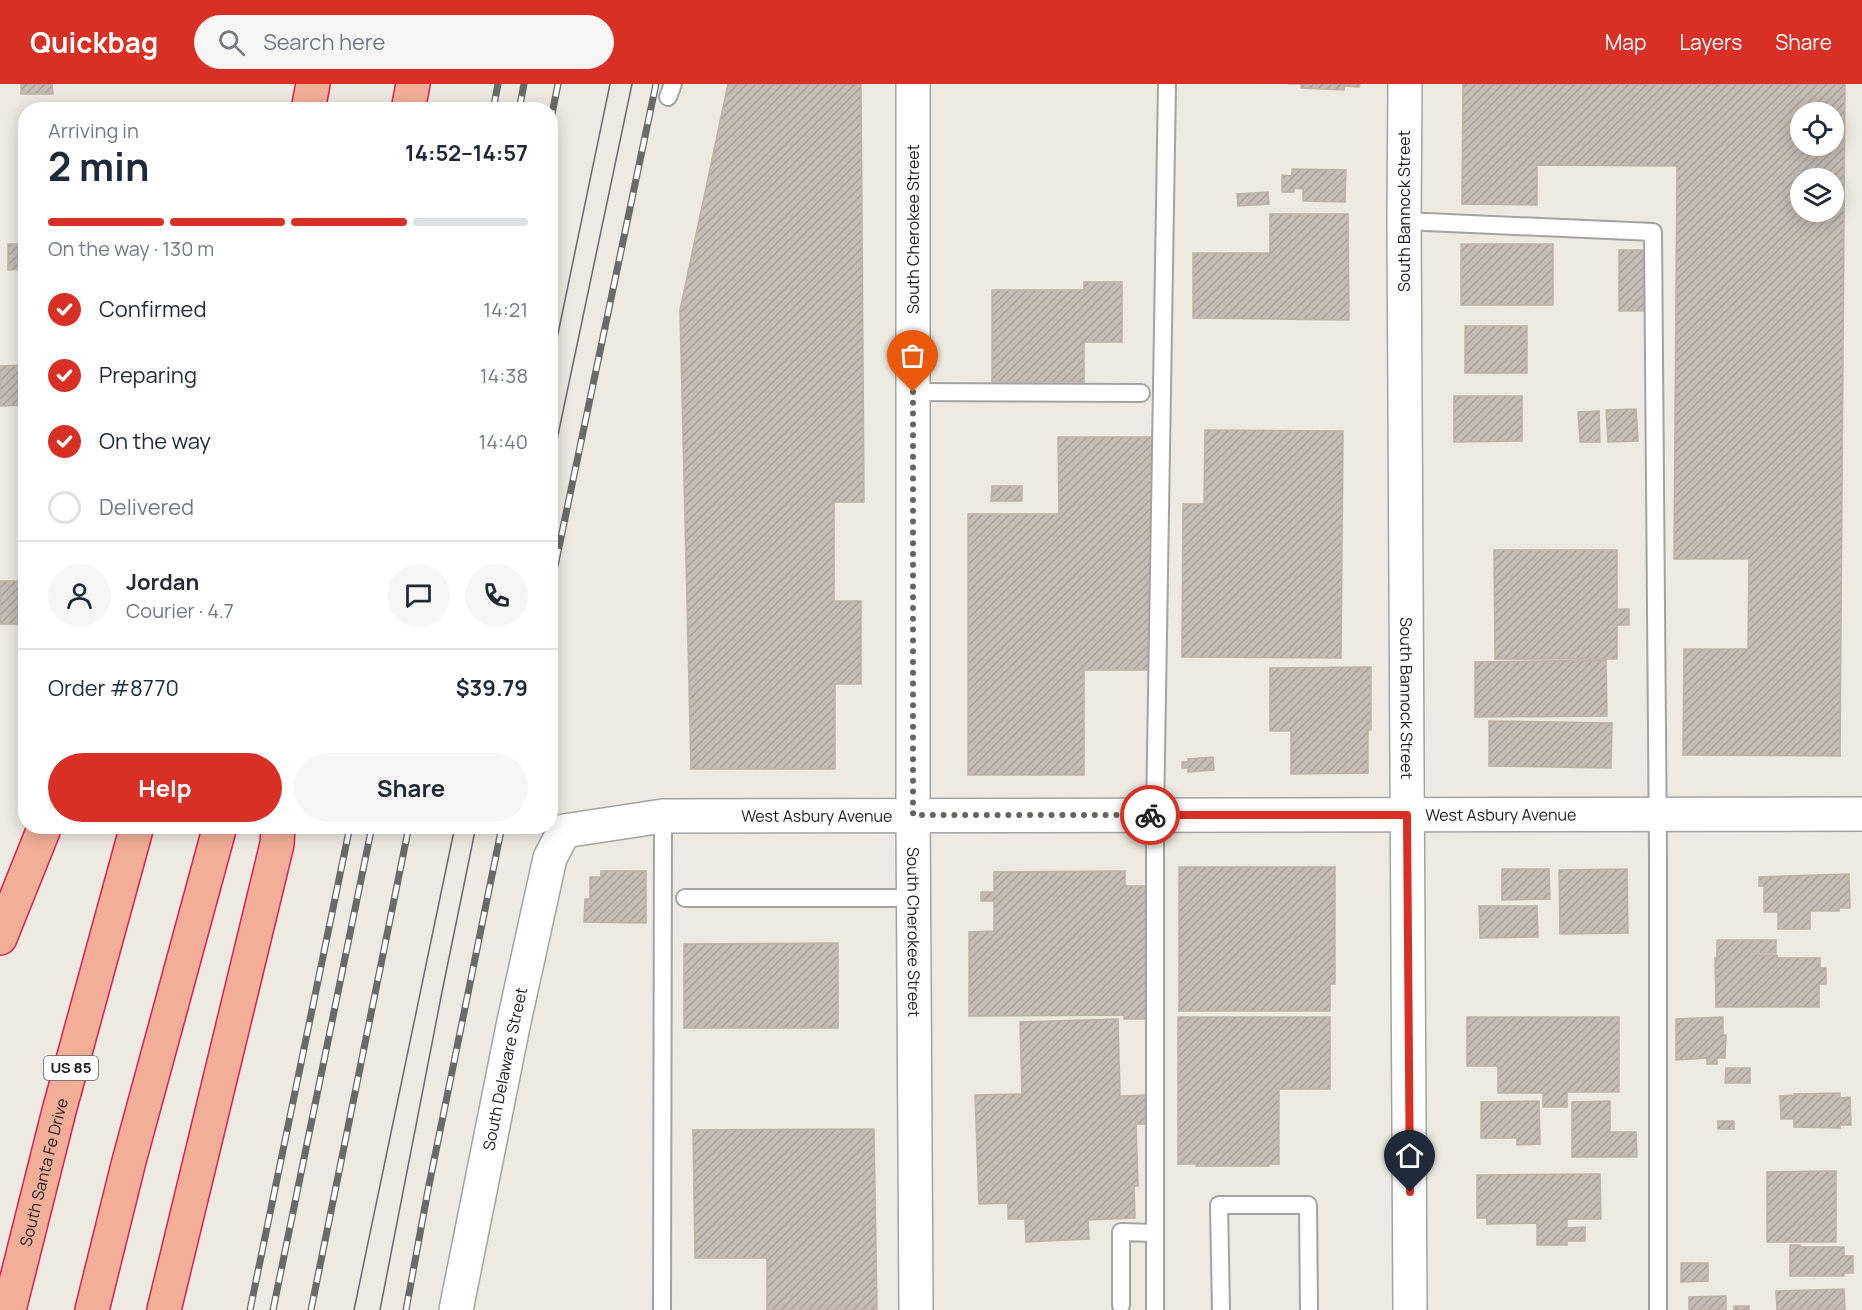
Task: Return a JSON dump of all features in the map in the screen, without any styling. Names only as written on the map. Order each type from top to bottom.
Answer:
[{"type":"highway","points":[[310,102],[313,84]]},
{"type":"highway","points":[[410,102],[413,84]]},
{"type":"highway","points":[[0,938],[42,834]]},
{"type":"highway","name":"South Santa Fe Drive","points":[[9,1310],[62,1100],[135,834]]},
{"type":"highway","points":[[92,1310],[129,1161],[218,834]]},
{"type":"highway","points":[[164,1310],[278,844],[278,834]]},
{"type":"street","name":"South Cherokee Street","points":[[913,84],[913,898],[916,1310]]},
{"type":"street","name":"South Bannock Street","points":[[1405,84],[1410,1310]]},
{"type":"street","name":"West Asbury Avenue","points":[[564,831],[663,816],[1862,814]]},
{"type":"street","name":"South Delaware Street","points":[[456,1310],[513,1026],[550,858],[564,831]]},
{"type":"lane","points":[[1155,1310],[1155,815],[1167,84]]},
{"type":"lane","points":[[1404,221],[1653,231],[1658,814],[1658,1310]]},
{"type":"lane","points":[[913,392],[1141,393]]},
{"type":"lane","points":[[662,1310],[663,816]]},
{"type":"lane","points":[[685,898],[913,898]]},
{"type":"lane","points":[[1221,1310],[1219,1204],[1308,1204],[1309,1310]]},
{"type":"lane","points":[[1121,1305],[1121,1232],[1155,1233]]},
{"type":"building","points":[[21,84],[52,84],[53,94],[21,94]]},
{"type":"building","points":[[728,84],[861,84],[864,502],[834,502],[834,601],[861,601],[861,684],[835,684],[835,769],[691,769],[680,310]]},
{"type":"building","points":[[1301,84],[1360,84],[1359,87],[1344,86],[1344,90],[1301,88]]},
{"type":"building","points":[[1463,84],[1845,84],[1844,218],[1844,168],[1790,168],[1790,222],[1844,222],[1840,756],[1683,755],[1684,649],[1748,649],[1749,559],[1674,559],[1677,166],[1537,165],[1537,205],[1462,204]]},
{"type":"building","points":[[1292,169],[1346,170],[1345,202],[1303,201],[1303,189],[1294,188],[1294,192],[1282,192],[1282,175],[1292,176]]},
{"type":"building","points":[[1268,192],[1269,204],[1238,206],[1237,194]]},
{"type":"building","points":[[1270,214],[1348,214],[1349,320],[1193,318],[1193,253],[1270,253]]},
{"type":"building","points":[[8,244],[18,244],[18,269],[8,270]]},
{"type":"building","points":[[1461,244],[1553,244],[1553,305],[1461,305]]},
{"type":"building","points":[[1619,250],[1645,250],[1644,311],[1619,311]]},
{"type":"building","points":[[1084,282],[1122,282],[1122,342],[1084,342],[1084,382],[992,382],[992,290],[1084,290]]},
{"type":"building","points":[[1465,326],[1527,326],[1527,373],[1465,373]]},
{"type":"building","points":[[18,365],[18,405],[0,406],[0,366]]},
{"type":"building","points":[[1454,396],[1522,396],[1522,441],[1454,442]]},
{"type":"building","points":[[1636,409],[1638,441],[1608,442],[1606,410]]},
{"type":"building","points":[[1599,411],[1600,442],[1580,442],[1578,412]]},
{"type":"building","points":[[1205,430],[1343,431],[1341,658],[1182,657],[1183,504],[1204,504]]},
{"type":"building","points":[[1058,437],[1152,437],[1153,670],[1084,670],[1084,775],[968,775],[968,514],[1059,514]]},
{"type":"building","points":[[992,486],[1022,486],[1022,501],[991,501]]},
{"type":"building","points":[[1494,550],[1617,550],[1617,609],[1629,609],[1629,625],[1617,625],[1617,659],[1495,659]]},
{"type":"building","points":[[0,581],[18,581],[18,624],[0,624]]},
{"type":"building","points":[[1606,660],[1607,716],[1475,717],[1475,662]]},
{"type":"building","points":[[1371,667],[1368,773],[1291,774],[1291,731],[1270,731],[1270,668]]},
{"type":"building","points":[[1489,721],[1612,723],[1611,768],[1489,766]]},
{"type":"building","points":[[1213,757],[1214,770],[1188,772],[1188,768],[1182,768],[1182,762],[1188,762],[1188,759]]},
{"type":"building","points":[[1179,867],[1335,867],[1335,984],[1330,984],[1330,1011],[1179,1011]]},
{"type":"building","points":[[1502,869],[1549,869],[1550,899],[1502,900]]},
{"type":"building","points":[[1627,869],[1628,933],[1560,934],[1559,870]]},
{"type":"building","points":[[601,871],[646,871],[646,923],[584,922],[585,899],[590,899],[590,877],[601,877]]},
{"type":"building","points":[[1125,871],[1125,886],[1152,886],[1153,1019],[1124,1019],[1124,1015],[969,1016],[969,932],[994,931],[994,901],[981,901],[981,892],[994,892],[994,872]]},
{"type":"building","points":[[1849,874],[1850,908],[1839,908],[1839,911],[1810,911],[1810,929],[1778,929],[1778,912],[1764,912],[1764,886],[1759,886],[1759,877]]},
{"type":"building","points":[[1479,906],[1537,906],[1538,937],[1480,938]]},
{"type":"building","points":[[1717,940],[1776,940],[1776,953],[1758,953],[1758,955],[1777,955],[1777,958],[1820,958],[1820,968],[1826,968],[1826,984],[1819,984],[1819,1007],[1716,1007]]},
{"type":"building","points":[[838,943],[838,1028],[684,1028],[684,944]]},
{"type":"building","points":[[1178,1017],[1330,1017],[1330,1089],[1279,1089],[1279,1164],[1196,1166],[1196,1164],[1178,1164]]},
{"type":"building","points":[[1467,1017],[1619,1017],[1619,1092],[1567,1092],[1567,1107],[1543,1107],[1543,1093],[1498,1093],[1498,1066],[1467,1066]]},
{"type":"building","points":[[1723,1017],[1723,1035],[1726,1035],[1725,1058],[1717,1058],[1717,1064],[1707,1064],[1707,1058],[1676,1060],[1676,1019]]},
{"type":"building","points":[[1118,1019],[1120,1096],[1150,1095],[1151,1124],[1136,1124],[1138,1186],[1134,1186],[1135,1218],[1088,1220],[1089,1239],[1026,1242],[1025,1219],[1008,1219],[1008,1203],[979,1204],[975,1095],[1022,1094],[1020,1022]]},
{"type":"building","points":[[1726,1068],[1750,1068],[1750,1083],[1725,1083]]},
{"type":"building","points":[[1840,1093],[1840,1098],[1850,1097],[1851,1125],[1840,1125],[1840,1128],[1794,1127],[1794,1119],[1781,1119],[1780,1096]]},
{"type":"building","points":[[1539,1101],[1540,1144],[1517,1145],[1517,1138],[1481,1138],[1481,1102]]},
{"type":"building","points":[[1610,1101],[1610,1132],[1636,1132],[1637,1157],[1572,1157],[1572,1102]]},
{"type":"building","points":[[1718,1121],[1734,1121],[1734,1129],[1718,1129]]},
{"type":"building","points":[[874,1129],[877,1310],[767,1310],[767,1258],[695,1258],[693,1130]]},
{"type":"building","points":[[1836,1171],[1836,1242],[1767,1242],[1767,1172]]},
{"type":"building","points":[[1600,1174],[1601,1219],[1567,1219],[1567,1228],[1585,1227],[1585,1241],[1567,1241],[1567,1245],[1537,1245],[1537,1223],[1487,1224],[1487,1218],[1477,1218],[1477,1175]]},
{"type":"building","points":[[1790,1245],[1844,1247],[1844,1256],[1853,1256],[1853,1273],[1844,1273],[1844,1276],[1790,1276]]},
{"type":"building","points":[[1681,1263],[1708,1263],[1708,1281],[1681,1282]]},
{"type":"building","points":[[1844,1289],[1845,1310],[1777,1310],[1776,1291]]},
{"type":"building","points":[[1726,1296],[1726,1310],[1689,1310],[1689,1297]]},
{"type":"building","points":[[1734,1306],[1749,1306],[1749,1310],[1734,1310]]},
{"type":"tram line","points":[[558,334],[610,84]]},
{"type":"tram line","points":[[558,435],[632,84]]},
{"type":"tram line","points":[[354,1310],[453,834]]},
{"type":"tram line","points":[[380,1310],[474,834]]},
{"type":"railway","points":[[495,102],[498,84]]},
{"type":"railway","points":[[521,102],[524,84]]},
{"type":"railway","points":[[554,102],[558,84]]},
{"type":"railway","points":[[558,552],[656,84]]},
{"type":"railway","points":[[250,1310],[348,834]]},
{"type":"railway","points":[[273,1310],[370,834]]},
{"type":"railway","points":[[311,1310],[407,834]]},
{"type":"railway","points":[[406,1310],[500,834]]},
{"type":"way so far","points":[[913,392],[913,815],[1150,815]]},
{"type":"route","points":[[1150,815],[1407,815],[1410,1192]]}]
